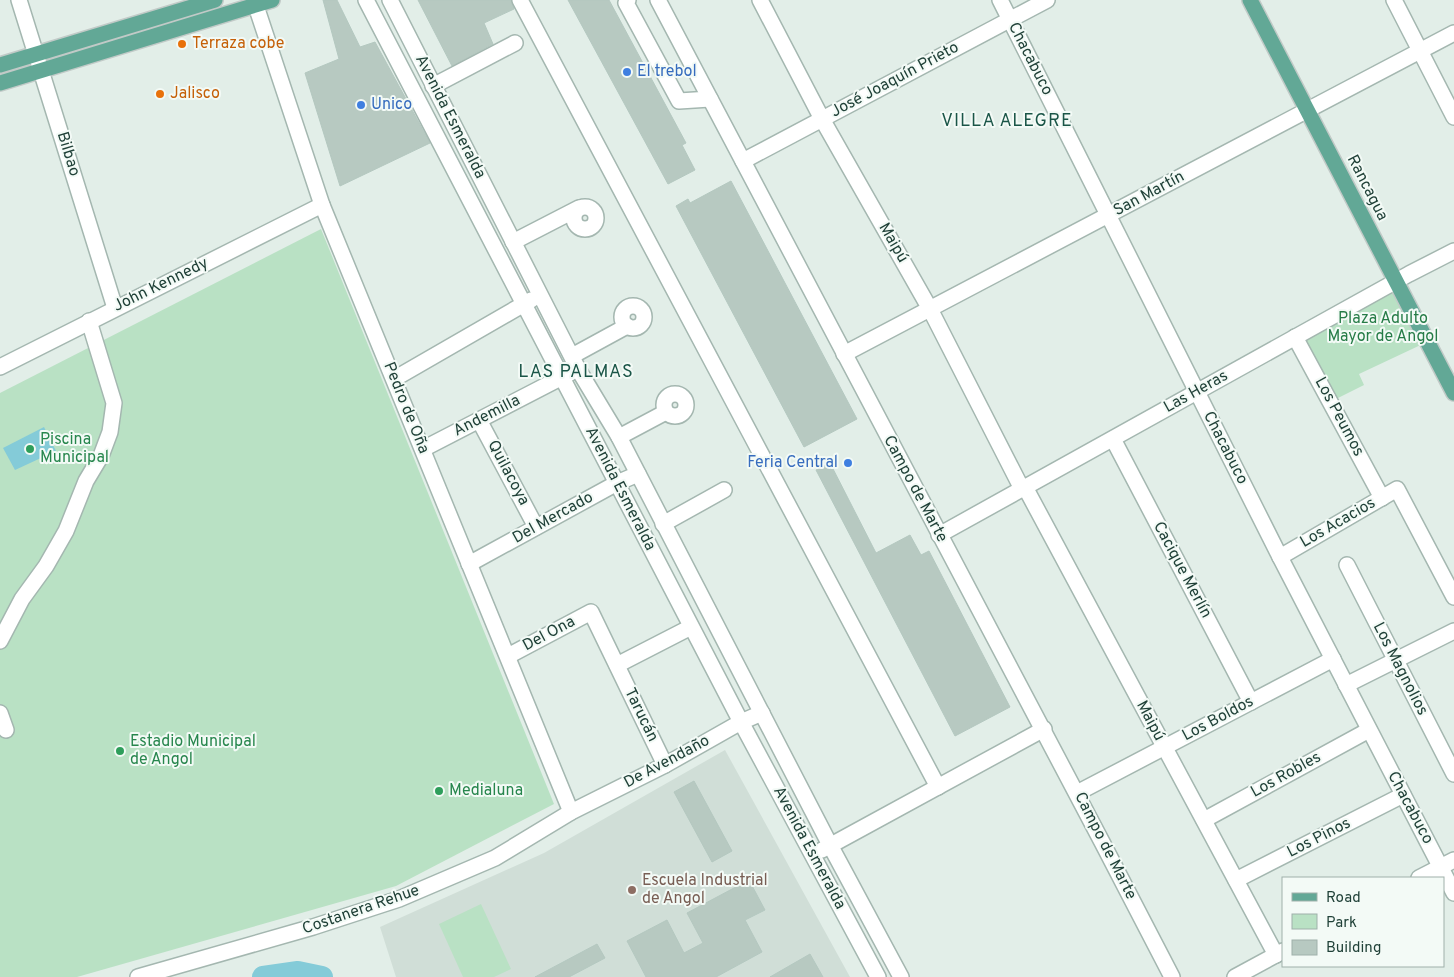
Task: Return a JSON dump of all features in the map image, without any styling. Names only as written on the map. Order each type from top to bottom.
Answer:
[{"type":"main road","points":[[0,65],[215,0]]},
{"type":"main road","points":[[0,83],[43,72],[254,3],[272,0]]},
{"type":"main road","name":"Rancagua","points":[[1250,0],[1454,393]]},
{"type":"street","name":"Bilbao","points":[[19,0],[43,72],[114,308]]},
{"type":"street","name":"Avenida Esmeralda","points":[[366,0],[740,722],[878,977]]},
{"type":"street","name":"Avenida Esmeralda","points":[[390,0],[575,362],[619,437],[830,845],[901,977]]},
{"type":"street","points":[[520,0],[938,787]]},
{"type":"street","points":[[628,0],[626,3],[679,101],[710,99]]},
{"type":"street","name":"Campo de Marte","points":[[658,0],[1044,729],[1172,977]]},
{"type":"street","name":"Maipú","points":[[760,0],[822,119],[930,309],[1023,488],[1236,880],[1279,953]]},
{"type":"street","name":"Chacabuco","points":[[1000,0],[1280,557],[1454,893]]},
{"type":"street","name":"José Joaquín Prieto","points":[[743,161],[1047,0]]},
{"type":"street","points":[[1394,0],[1454,117]]},
{"type":"street","name":"Pedro de Oña","points":[[254,3],[322,205],[571,812]]},
{"type":"street","name":"San Martín","points":[[844,354],[1454,33]]},
{"type":"street","points":[[434,86],[514,43]]},
{"type":"street","name":"John Kennedy","points":[[0,367],[322,205]]},
{"type":"street","points":[[514,242],[578,208]]},
{"type":"street","name":"Las Heras","points":[[940,535],[1396,281],[1454,251]]},
{"type":"street","points":[[394,379],[540,295]]},
{"type":"street","points":[[0,641],[22,599],[60,543],[110,432],[114,403],[89,321]]},
{"type":"street","name":"Andemilla","points":[[423,449],[562,377],[575,362],[627,326]]},
{"type":"street","name":"Los Peumos","points":[[1295,337],[1382,498]]},
{"type":"street","points":[[619,437],[666,412]]},
{"type":"street","name":"Quilacoya","points":[[480,420],[536,527]]},
{"type":"street","name":"Cacique Merlín","points":[[1113,438],[1250,702]]},
{"type":"street","name":"Del Mercado","points":[[469,564],[617,483],[638,474]]},
{"type":"street","name":"Los Acacios","points":[[1280,557],[1397,489],[1454,597]]},
{"type":"street","points":[[663,524],[724,490]]},
{"type":"street","name":"Los Magnolios","points":[[1347,565],[1454,774]]},
{"type":"street","points":[[683,610],[703,600]]},
{"type":"street","name":"Del Ona","points":[[508,656],[591,612]]},
{"type":"street","name":"Tarucán","points":[[591,612],[665,765]]},
{"type":"street","points":[[617,666],[695,633],[718,629]]},
{"type":"street","points":[[1346,685],[1454,630]]},
{"type":"street","name":"Los Boldos","points":[[1077,793],[1333,659]]},
{"type":"street","points":[[0,713],[6,730]]},
{"type":"street","name":"De Avendaño","points":[[571,812],[665,765],[740,722],[762,713]]},
{"type":"street","points":[[813,855],[1044,729]]},
{"type":"street","name":"Los Robles","points":[[1204,820],[1369,730]]},
{"type":"street","name":"Los Pinos","points":[[1236,880],[1403,795]]},
{"type":"street","name":"Costanera Rehue","points":[[138,977],[313,927],[399,899],[495,858],[571,812]]},
{"type":"street","points":[[1421,877],[1454,860]]},
{"type":"street","points":[[1235,977],[1252,973],[1279,953]]},
{"type":"shaded area","name":"Escuela Industrial de Angol","points":[[725,750],[850,977],[396,977],[380,927],[544,853]]},
{"type":"green space","points":[[321,229],[554,804],[396,886],[77,977],[0,977],[0,393]]},
{"type":"green space","name":"Plaza Adulto Mayor de Angol","points":[[1397,284],[1427,342],[1359,374],[1364,385],[1336,399],[1304,336]]},
{"type":"green space","points":[[481,904],[511,969],[494,977],[463,977],[439,924]]},
{"type":"water","name":"Piscina Municipal","points":[[44,427],[56,451],[15,470],[3,448]]},
{"type":"building","points":[[323,0],[337,0],[360,47],[375,42],[430,143],[340,186],[305,73],[339,59]]},
{"type":"building","points":[[418,0],[511,0],[514,9],[484,23],[493,44],[452,66]]},
{"type":"building","name":"El trebol","points":[[568,0],[609,0],[686,143],[682,145],[695,170],[668,184]]},
{"type":"building","points":[[731,181],[857,419],[804,447],[676,206],[688,199],[690,203]]},
{"type":"building","points":[[830,463],[876,553],[910,535],[921,555],[929,551],[1010,707],[955,736],[816,470]]},
{"type":"building","points":[[694,781],[732,851],[712,862],[674,792]]},
{"type":"building","points":[[749,880],[765,910],[745,920],[762,952],[716,977],[646,977],[627,941],[667,920],[684,953],[703,943],[687,913]]},
{"type":"building","points":[[597,944],[605,958],[569,977],[535,977]]},
{"type":"building","points":[[810,954],[823,977],[770,977]]},
{"type":"waterway","points":[[263,977],[298,972],[322,977]]},
{"type":"place","name":"Terraza cobe","points":[[182,44]]},
{"type":"place","name":"El trebol","points":[[627,72]]},
{"type":"place","name":"Jalisco","points":[[160,94]]},
{"type":"place","name":"Unico","points":[[361,105]]},
{"type":"place","name":"Piscina Municipal","points":[[30,449]]},
{"type":"place","name":"Feria Central","points":[[848,463]]},
{"type":"place","name":"Estadio Municipal de Angol","points":[[120,751]]},
{"type":"place","name":"Medialuna","points":[[439,791]]},
{"type":"place","name":"Escuela Industrial de Angol","points":[[632,890]]},
{"type":"district","name":"VILLA ALEGRE","points":[[1007,121]]},
{"type":"district","name":"LAS PALMAS","points":[[576,372]]}]
